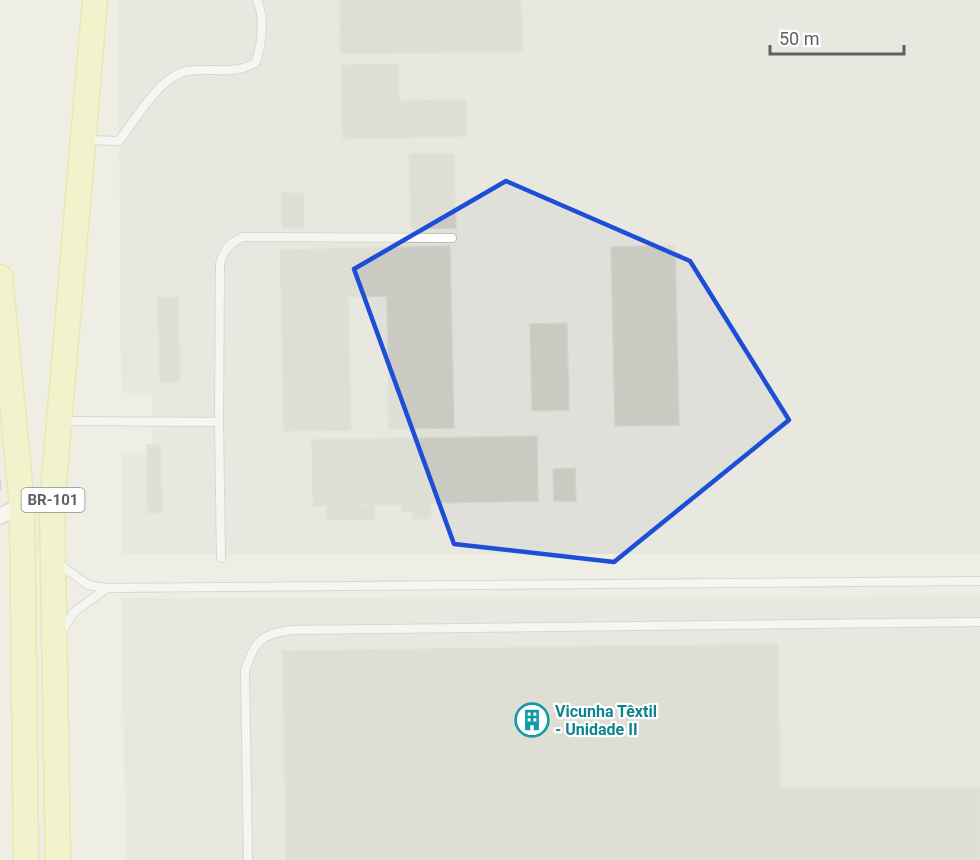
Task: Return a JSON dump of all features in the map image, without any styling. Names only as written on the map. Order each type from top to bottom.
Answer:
[{"type":"main road","name":"BR-101","points":[[58,860],[52,505],[94,0]]},
{"type":"main road","name":"BR-101","points":[[0,277],[26,860]]},
{"type":"lane","points":[[94,0],[104,0]]},
{"type":"lane","points":[[82,140],[119,141],[157,91],[167,80],[177,75],[187,71],[238,69],[256,62],[259,52],[261,19],[261,8],[257,0]]},
{"type":"lane","points":[[222,558],[219,422],[220,264],[223,252],[230,243],[243,237],[452,238]]},
{"type":"lane","points":[[60,421],[219,422]]},
{"type":"lane","points":[[54,558],[63,568],[88,585],[106,588],[980,581]]},
{"type":"lane","points":[[55,641],[74,612],[106,588]]},
{"type":"lane","points":[[248,860],[245,671],[250,654],[259,641],[272,633],[291,630],[980,622]]},
{"type":"highlighted area","points":[[506,181],[690,261],[789,420],[614,562],[454,544],[354,269]]},
{"type":"shaded area","points":[[118,0],[980,0],[980,554],[122,554],[122,453],[152,452],[152,393],[121,393]]},
{"type":"shaded area","points":[[980,596],[980,860],[126,860],[121,598]]},
{"type":"building","points":[[340,0],[521,0],[522,51],[341,54]]},
{"type":"building","points":[[398,64],[399,101],[466,100],[466,136],[343,139],[341,65]]},
{"type":"building","points":[[409,154],[454,154],[456,228],[411,229]]},
{"type":"building","points":[[281,193],[303,193],[304,228],[282,228]]},
{"type":"building","points":[[675,245],[679,425],[615,426],[611,247]]},
{"type":"building","points":[[450,246],[454,428],[389,429],[387,296],[348,297],[351,430],[284,431],[280,250]]},
{"type":"building","points":[[178,297],[180,382],[160,382],[158,298]]},
{"type":"building","points":[[567,323],[569,410],[532,411],[530,324]]},
{"type":"building","points":[[537,436],[538,501],[431,503],[431,519],[413,519],[413,512],[401,512],[401,504],[313,506],[312,440]]},
{"type":"building","points":[[147,445],[160,445],[162,512],[148,513]]},
{"type":"building","points":[[575,468],[576,501],[554,501],[553,469]]},
{"type":"building","points":[[374,505],[374,519],[327,520],[326,506]]},
{"type":"building","name":"Vicunha Têxtil - Unidade II","points":[[778,644],[780,788],[980,788],[980,860],[286,860],[283,651]]},
{"type":"tram line","points":[[0,480],[1,489]]},
{"type":"place","name":"Vicunha Têxtil - Unidade II","points":[[532,720]]}]
